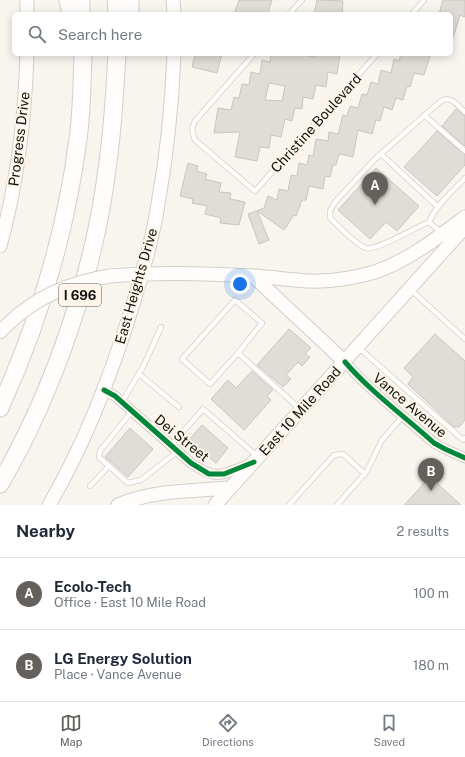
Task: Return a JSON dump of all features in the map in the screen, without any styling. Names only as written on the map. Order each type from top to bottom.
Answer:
[{"type":"highway","points":[[68,0],[71,12]]},
{"type":"highway","points":[[81,0],[81,12]]},
{"type":"highway","points":[[116,0],[117,12]]},
{"type":"highway","points":[[130,0],[130,12]]},
{"type":"highway","name":"I 696","points":[[0,408],[37,316],[51,273],[62,228],[78,138],[83,56]]},
{"type":"highway","name":"I 696","points":[[0,484],[24,438],[43,396],[57,362],[80,294],[103,198],[115,94],[117,56]]},
{"type":"highway","points":[[115,94],[122,56]]},
{"type":"main road","points":[[27,0],[27,12]]},
{"type":"main road","points":[[173,0],[174,12]]},
{"type":"main road","name":"Progress Drive","points":[[0,246],[19,148],[24,111],[27,56]]},
{"type":"main road","name":"East Heights Drive","points":[[49,505],[65,476],[104,390],[123,337],[142,273],[158,206],[166,154],[172,98],[174,56]]},
{"type":"main road","points":[[4,328],[31,305],[50,294],[80,282],[110,276],[142,273],[253,276],[309,281],[333,280],[358,276],[381,270],[422,249],[457,235],[465,217]]},
{"type":"main road","name":"East 10 Mile Road","points":[[215,505],[345,362],[457,235]]},
{"type":"main road","points":[[253,276],[345,362]]},
{"type":"main road","points":[[118,505],[165,493],[230,488]]},
{"type":"street","name":"Vance Avenue","points":[[345,362],[357,376],[434,443],[465,458]]},
{"type":"street","name":"Dei Street","points":[[104,390],[115,396],[192,463],[209,474],[224,474],[256,460]]},
{"type":"lane","points":[[291,12],[302,0]]},
{"type":"lane","points":[[414,12],[424,0]]},
{"type":"lane","name":"Christine Boulevard","points":[[252,56],[195,121],[192,126],[192,133],[194,140],[255,191],[375,56]]},
{"type":"lane","points":[[465,112],[454,101],[445,99],[424,115],[381,154],[336,202],[330,211],[330,217],[359,244],[370,248],[429,222],[438,207],[465,178]]},
{"type":"lane","points":[[424,115],[465,151]]},
{"type":"lane","points":[[381,154],[438,207]]},
{"type":"lane","points":[[429,222],[457,235]]},
{"type":"lane","points":[[410,289],[465,339]]},
{"type":"lane","points":[[235,300],[262,323],[238,353],[210,384],[182,359],[235,300]]},
{"type":"lane","points":[[122,402],[139,374],[161,327]]},
{"type":"lane","points":[[358,347],[463,440],[465,438]]},
{"type":"lane","points":[[238,353],[301,410]]},
{"type":"lane","points":[[139,374],[179,407]]},
{"type":"lane","points":[[132,411],[100,451],[99,457],[128,483],[141,480],[174,448],[203,409],[256,460]]},
{"type":"lane","points":[[337,505],[368,471],[382,440],[403,416]]},
{"type":"lane","points":[[289,505],[334,455],[343,454],[365,474]]},
{"type":"lane","points":[[90,486],[109,466]]},
{"type":"building","points":[[239,0],[272,0],[269,12],[235,12]]},
{"type":"building","points":[[317,0],[343,1],[342,12],[314,12]]},
{"type":"building","points":[[443,0],[465,0],[465,17],[460,15],[453,38],[453,12],[440,12]]},
{"type":"building","points":[[195,56],[221,56],[217,73],[192,67]]},
{"type":"building","points":[[271,56],[340,56],[337,74],[328,72],[326,87],[316,85],[313,99],[303,97],[302,109],[295,108],[292,121],[285,119],[281,137],[271,135],[269,148],[260,147],[257,161],[235,157],[240,132],[214,133],[218,108],[231,110],[234,97],[239,98],[242,84],[249,85],[251,72],[260,74],[262,60],[270,62]],"holes":[[[269,83],[285,86],[282,101],[265,100]]]},
{"type":"building","points":[[400,56],[430,56],[424,75],[414,73],[410,87],[407,86],[403,100],[396,98],[392,110],[384,107],[380,121],[376,120],[372,134],[358,130],[353,157],[339,154],[336,165],[333,165],[330,177],[325,176],[323,189],[309,186],[306,200],[302,200],[296,216],[294,215],[284,230],[257,211],[269,240],[259,244],[248,214],[264,208],[268,196],[277,200],[279,189],[288,191],[291,175],[297,176],[299,163],[307,165],[309,155],[313,156],[316,139],[328,141],[329,132],[338,134],[343,115],[347,116],[350,106],[358,108],[362,94],[367,95],[371,82],[378,84],[381,70],[391,73],[394,59],[399,61]]},
{"type":"building","points":[[456,109],[465,116],[465,146],[442,126]]},
{"type":"building","points":[[437,131],[465,155],[465,165],[437,196],[404,167]]},
{"type":"building","points":[[188,163],[198,166],[197,171],[207,174],[205,179],[221,183],[219,192],[231,193],[230,199],[245,202],[239,225],[220,223],[221,218],[205,214],[207,206],[192,203],[193,199],[180,196]]},
{"type":"building","points":[[376,168],[419,206],[397,231],[386,222],[370,239],[338,210]]},
{"type":"building","points":[[289,329],[311,348],[305,354],[310,357],[302,366],[298,362],[286,375],[291,379],[283,387],[257,365]]},
{"type":"building","points":[[435,334],[465,361],[465,420],[459,427],[454,427],[408,384],[413,377],[404,368]]},
{"type":"building","points":[[252,371],[273,390],[267,396],[271,400],[244,430],[211,399],[228,380],[236,388]]},
{"type":"building","points":[[202,425],[228,448],[216,463],[189,440]]},
{"type":"building","points":[[130,428],[153,449],[128,477],[105,457]]},
{"type":"building","points":[[430,477],[461,505],[404,505]]},
{"type":"cycle path","points":[[345,362],[377,394],[434,443],[465,458]]},
{"type":"cycle path","points":[[104,390],[115,396],[191,463],[209,474],[224,474],[254,462]]},
{"type":"place","name":"Ecolo-Tech","points":[[375,205]]},
{"type":"place","name":"LG Energy Solution","points":[[431,491]]}]
